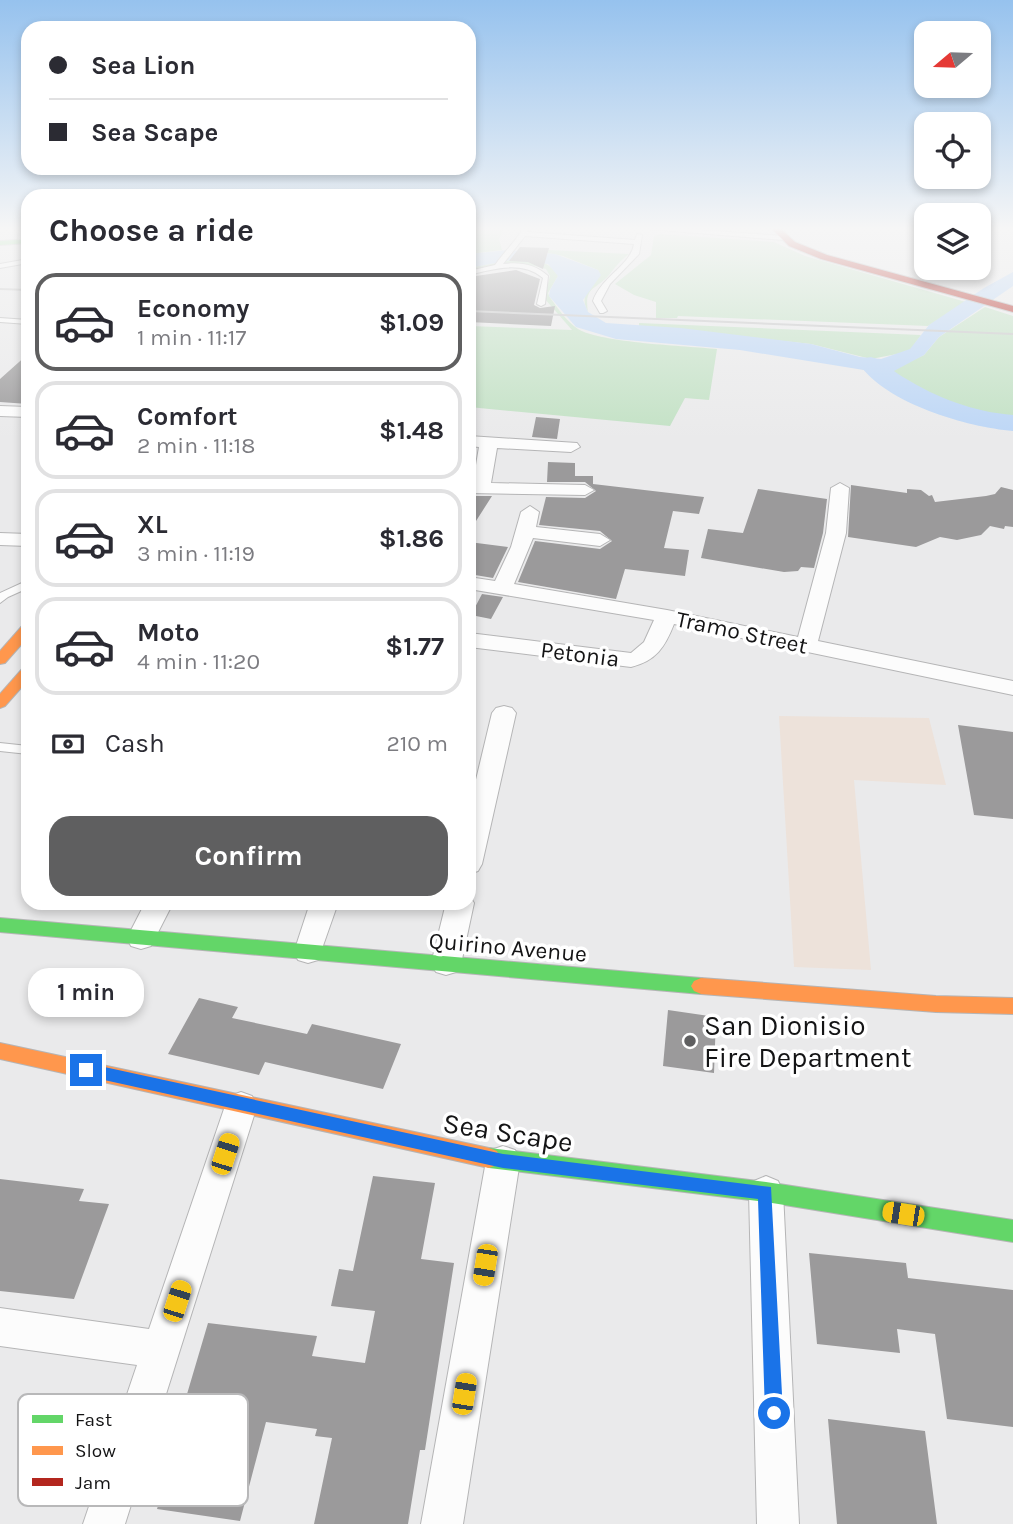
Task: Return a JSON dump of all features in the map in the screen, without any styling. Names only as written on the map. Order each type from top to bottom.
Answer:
[{"type":"main road","points":[[989,298],[1006,303]]},
{"type":"main road","points":[[0,660],[21,636]]},
{"type":"main road","points":[[0,703],[21,679]]},
{"type":"main road","name":"Quirino Avenue","points":[[0,925],[446,964],[936,1003],[1013,1006]]},
{"type":"main road","name":"Sea Scape","points":[[3,1057],[503,1161],[766,1192],[1013,1231]]},
{"type":"street","points":[[0,411],[21,412]]},
{"type":"street","points":[[476,441],[571,447]]},
{"type":"street","points":[[476,484],[489,442]]},
{"type":"street","points":[[476,487],[585,490]]},
{"type":"street","points":[[806,646],[836,533],[840,488]]},
{"type":"street","points":[[502,588],[521,547],[527,522],[600,540]]},
{"type":"street","points":[[0,539],[21,540]]},
{"type":"street","name":"Tramo Street","points":[[476,584],[667,616],[1013,688]]},
{"type":"street","name":"Petonia","points":[[476,641],[618,659],[640,659],[651,649],[667,616]]},
{"type":"street","points":[[476,834],[504,713]]},
{"type":"street","points":[[141,938],[155,910]]},
{"type":"street","points":[[308,952],[322,910]]},
{"type":"street","points":[[446,964],[458,910]]},
{"type":"street","points":[[147,1394],[241,1105]]},
{"type":"street","points":[[442,1524],[503,1161]]},
{"type":"street","points":[[766,1192],[778,1524]]},
{"type":"street","points":[[0,1327],[161,1350]]},
{"type":"street","points":[[104,1524],[110,1506]]},
{"type":"lane","points":[[541,304],[542,298]]},
{"type":"lane","points":[[597,298],[603,311]]},
{"type":"lane","points":[[0,320],[21,322]]},
{"type":"lane","points":[[0,600],[4,595],[21,587]]},
{"type":"lane","points":[[0,747],[21,749]]},
{"type":"shaded area","points":[[779,716],[929,718],[946,785],[854,780],[871,970],[794,967]]},
{"type":"green space","points":[[544,298],[551,298],[566,318],[578,329],[589,334],[624,341],[717,349],[709,400],[685,398],[670,426],[476,408],[476,326],[572,330]]},
{"type":"green space","points":[[644,298],[952,298],[966,302],[928,326],[678,316],[656,318],[656,302]]},
{"type":"green space","points":[[985,307],[1013,316],[1013,418],[966,410],[929,396],[887,372],[924,355],[939,337]]},
{"type":"green space","points":[[639,323],[921,335],[911,349],[871,359],[811,344],[639,326]]},
{"type":"water","points":[[551,298],[584,298],[588,312],[606,323],[681,328],[811,344],[860,357],[881,359],[910,349],[929,325],[969,298],[995,298],[939,337],[924,355],[894,371],[876,372],[740,350],[616,339],[576,327]]},
{"type":"building","points":[[476,298],[536,298],[534,305],[540,308],[555,306],[551,326],[476,322]]},
{"type":"building","points":[[21,360],[21,404],[0,402],[0,379]]},
{"type":"building","points":[[536,417],[560,419],[557,439],[532,437]]},
{"type":"building","points":[[548,462],[575,463],[575,476],[593,476],[593,484],[704,497],[699,514],[673,511],[664,548],[689,550],[685,576],[625,569],[616,599],[518,582],[535,541],[600,549],[612,541],[600,531],[539,525],[546,497],[585,498],[596,491],[585,482],[547,482]]},
{"type":"building","points":[[851,485],[907,493],[907,489],[921,490],[929,496],[932,495],[935,502],[995,494],[1001,487],[1013,490],[1013,527],[1005,526],[1004,529],[990,526],[981,535],[957,540],[940,537],[916,547],[848,537]]},
{"type":"building","points":[[758,489],[827,499],[823,533],[814,568],[801,567],[798,571],[784,572],[701,558],[708,529],[743,533]]},
{"type":"building","points":[[476,496],[492,496],[476,521]]},
{"type":"building","points":[[476,543],[508,547],[493,578],[476,575]]},
{"type":"building","points":[[482,594],[503,597],[491,619],[476,616],[476,605]]},
{"type":"building","points":[[958,725],[1013,732],[1013,819],[974,815]]},
{"type":"building","points":[[199,998],[238,1007],[232,1018],[307,1034],[312,1024],[401,1044],[383,1089],[265,1062],[259,1075],[168,1054]]},
{"type":"building","name":"San Dionisio Fire Department","points":[[668,1010],[716,1017],[714,1073],[663,1066]]},
{"type":"building","points":[[373,1176],[435,1183],[421,1259],[454,1263],[425,1450],[420,1450],[408,1524],[314,1524],[332,1438],[315,1436],[317,1429],[266,1422],[248,1491],[248,1394],[187,1394],[208,1323],[317,1336],[312,1356],[365,1363],[375,1311],[331,1306],[339,1269],[353,1271]]},
{"type":"building","points":[[0,1179],[84,1189],[79,1201],[109,1204],[74,1299],[0,1291]]},
{"type":"building","points":[[809,1253],[906,1263],[908,1278],[1013,1290],[1013,1427],[947,1419],[935,1334],[897,1329],[900,1353],[817,1344]]},
{"type":"building","points":[[828,1419],[925,1431],[937,1524],[837,1524]]},
{"type":"building","points":[[158,1506],[244,1506],[240,1521],[157,1509]]},
{"type":"waterway","points":[[871,364],[891,381],[938,404],[968,416],[1013,423]]},
{"type":"tram line","points":[[476,311],[1013,334]]},
{"type":"traffic: fast","points":[[0,925],[701,986]]},
{"type":"traffic: fast","points":[[489,1158],[766,1192],[1013,1231]]},
{"type":"traffic: slow","points":[[0,660],[21,636]]},
{"type":"traffic: slow","points":[[0,703],[21,679]]},
{"type":"traffic: slow","points":[[701,986],[936,1004],[1013,1006]]},
{"type":"traffic: slow","points":[[0,1051],[489,1158]]},
{"type":"traffic: jam","points":[[973,298],[1013,309]]},
{"type":"place","name":"San Dionisio Fire Department","points":[[690,1041]]},
{"type":"route","points":[[86,1070],[503,1161],[766,1192],[774,1413]]}]
